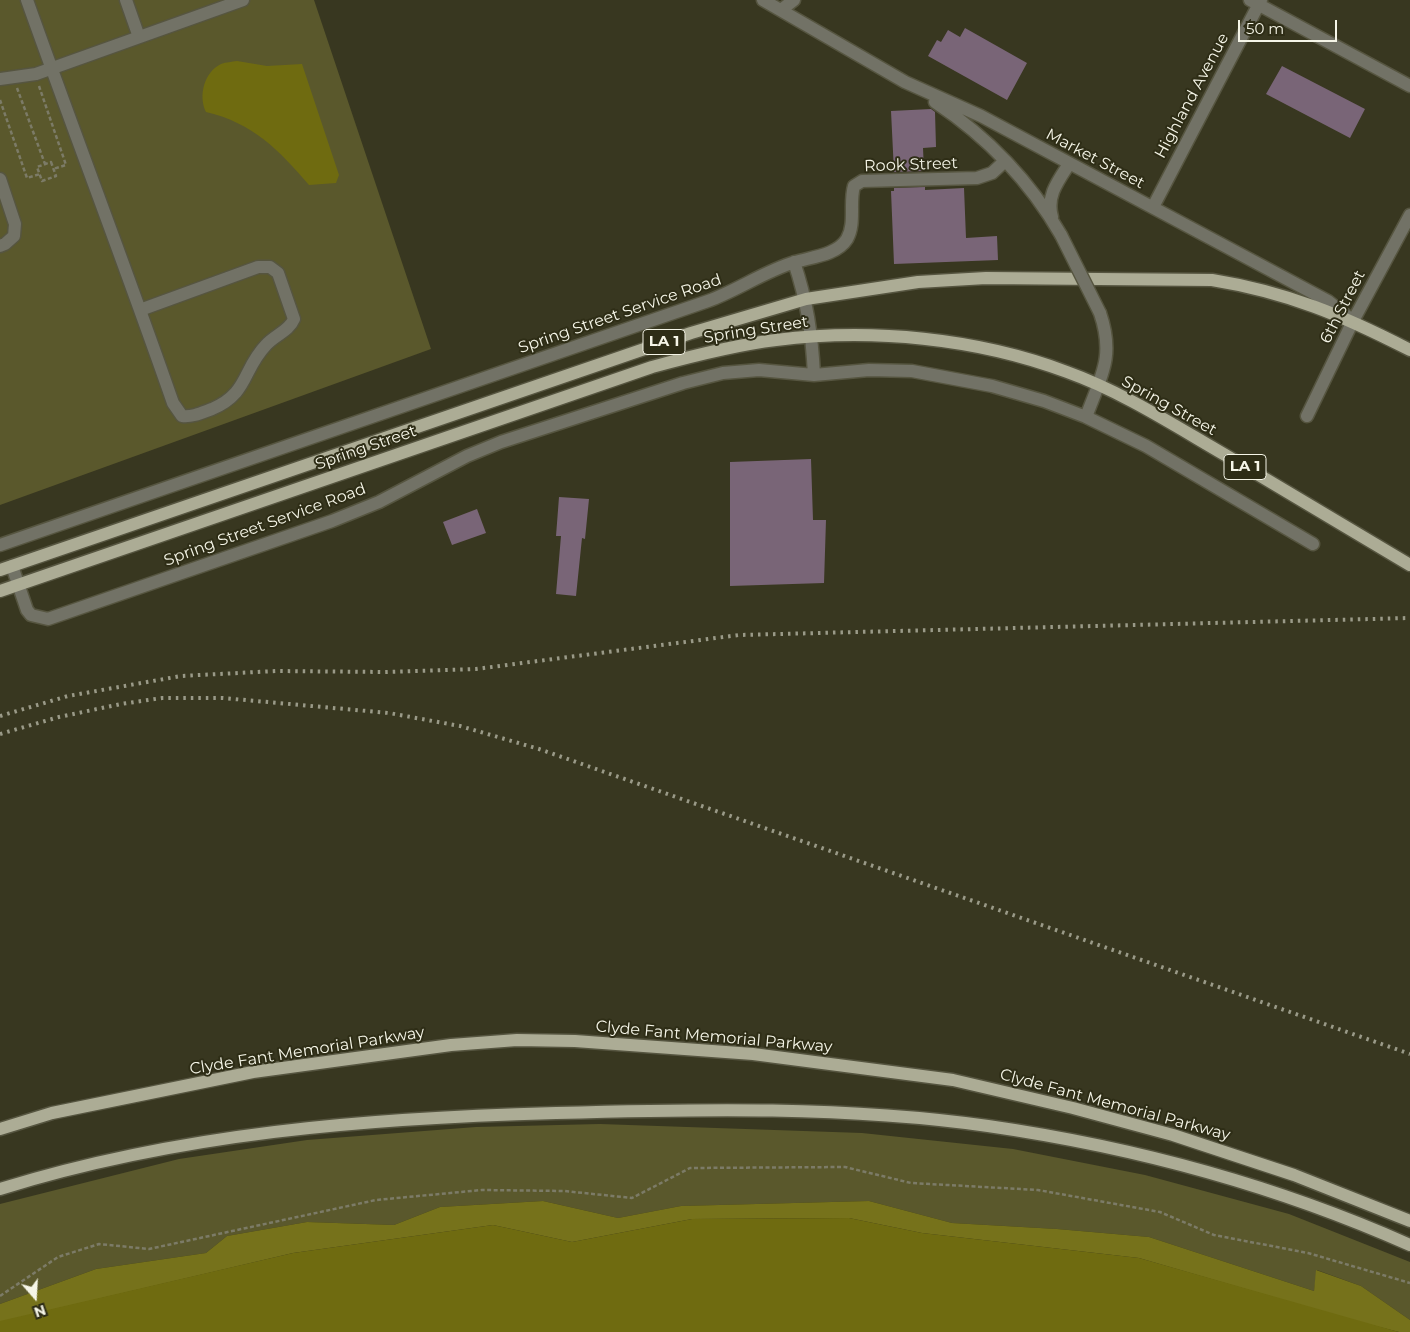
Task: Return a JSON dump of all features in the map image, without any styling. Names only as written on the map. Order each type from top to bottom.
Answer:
[{"type":"main road","name":"Spring Street","points":[[6,568],[691,333],[806,299],[864,289],[952,279],[1188,278],[1260,289],[1300,300],[1353,320]]},
{"type":"main road","name":"Market Street","points":[[1353,320],[1410,350]]},
{"type":"main road","name":"Spring Street","points":[[0,591],[652,367],[738,346],[813,337],[875,337],[962,343],[1043,363],[1098,386],[1174,425],[1410,565]]},
{"type":"main road","name":"Clyde Fant Memorial Parkway","points":[[0,1128],[52,1113],[253,1072],[451,1045],[517,1040],[575,1041],[752,1054],[953,1080],[1073,1108],[1173,1135],[1294,1175],[1410,1222]]},
{"type":"main road","points":[[0,1189],[104,1161],[181,1145],[258,1132],[336,1124],[467,1115],[588,1112],[805,1113],[985,1126],[1068,1139],[1166,1160],[1297,1200],[1410,1245]]},
{"type":"street","points":[[27,0],[173,403],[182,416],[192,417],[226,402],[240,390],[255,357],[267,344],[291,326],[294,319],[278,273],[270,267],[258,267],[140,310]]},
{"type":"street","points":[[126,0],[139,37]]},
{"type":"street","points":[[4,80],[34,74],[243,0]]},
{"type":"street","name":"Market Street","points":[[763,0],[905,82],[981,116],[1328,300],[1353,320]]},
{"type":"street","points":[[781,10],[794,0]]},
{"type":"street","points":[[1257,2],[1410,86]]},
{"type":"street","name":"Highland Avenue","points":[[1153,207],[1257,2]]},
{"type":"street","points":[[905,82],[960,118],[1005,161],[1030,189],[1061,234],[1100,313],[1108,345],[1107,357],[1086,417]]},
{"type":"street","name":"Rook Street","points":[[794,262],[828,252],[844,243],[851,226],[852,192],[857,183],[862,181],[977,178],[992,173],[1005,161]]},
{"type":"street","points":[[1052,220],[1049,208],[1050,197],[1069,164]]},
{"type":"street","points":[[0,179],[15,224],[14,236],[0,246]]},
{"type":"street","name":"6th Street","points":[[1307,416],[1353,320],[1410,215]]},
{"type":"street","points":[[794,262],[806,299],[813,337],[814,375]]},
{"type":"street","name":"Spring Street Service Road","points":[[0,545],[708,302],[794,262]]},
{"type":"street","name":"Spring Street Service Road","points":[[6,568],[19,584],[32,615],[48,619],[332,521],[379,502],[467,456],[501,442],[674,386],[723,373],[759,370],[814,375],[869,370],[912,371],[992,386],[1086,417],[1146,446],[1313,544]]},
{"type":"path","points":[[34,74],[66,165],[54,169]]},
{"type":"path","points":[[4,80],[45,164]]},
{"type":"path","points":[[0,100],[27,178],[40,174]]},
{"type":"path","points":[[51,162],[56,176],[42,181],[37,167],[45,164],[51,162]]},
{"type":"path","points":[[0,1296],[58,1257],[99,1244],[149,1248],[376,1200],[482,1190],[564,1191],[632,1198],[690,1168],[845,1167],[911,1182],[1038,1190],[1160,1212],[1214,1235],[1271,1248],[1308,1253],[1410,1283]]},
{"type":"shaded area","points":[[0,0],[314,0],[431,349],[0,505]]},
{"type":"shaded area","points":[[237,61],[267,66],[302,64],[339,175],[336,183],[309,185],[276,149],[264,140],[238,123],[206,112],[203,92],[210,73],[221,64]]},
{"type":"shaded area","points":[[600,1124],[862,1133],[1013,1149],[1145,1175],[1289,1214],[1410,1262],[1410,1320],[1361,1286],[1317,1270],[1314,1291],[1149,1237],[952,1223],[869,1201],[681,1206],[618,1218],[543,1201],[440,1207],[394,1225],[307,1222],[227,1236],[206,1253],[96,1269],[0,1304],[0,1204],[179,1159],[307,1140],[476,1127]]},
{"type":"shaded area","points":[[543,1201],[618,1218],[681,1206],[869,1201],[952,1223],[1149,1237],[1314,1291],[1316,1270],[1361,1286],[1410,1320],[1410,1332],[1399,1332],[1352,1320],[1139,1258],[922,1233],[849,1218],[692,1219],[572,1242],[493,1225],[293,1253],[0,1322],[0,1304],[96,1269],[206,1253],[227,1236],[307,1222],[394,1225],[440,1207]]},
{"type":"shaded area","points":[[849,1218],[922,1233],[1139,1258],[1399,1332],[0,1332],[0,1321],[293,1253],[493,1225],[572,1242],[692,1219]]},
{"type":"building","points":[[965,28],[1027,63],[1007,100],[928,56],[937,40],[941,42],[948,30],[960,37]]},
{"type":"building","points":[[1282,66],[1365,109],[1350,138],[1266,94]]},
{"type":"building","points":[[931,109],[935,112],[936,147],[923,148],[924,171],[894,172],[891,111]]},
{"type":"building","points":[[925,187],[925,190],[964,188],[966,238],[997,236],[998,260],[894,264],[891,191],[894,191],[894,188]]},
{"type":"building","points":[[811,459],[813,520],[826,520],[824,583],[730,586],[730,462]]},
{"type":"building","points":[[559,497],[589,499],[585,539],[582,538],[576,596],[556,594],[561,536],[556,536]]},
{"type":"building","points":[[477,509],[486,533],[452,545],[443,522]]},
{"type":"railway","points":[[0,716],[68,696],[181,676],[276,671],[385,672],[476,669],[739,635],[1410,618]]},
{"type":"railway","points":[[0,734],[59,717],[121,704],[162,698],[223,698],[389,713],[460,726],[539,749],[1410,1054]]}]
